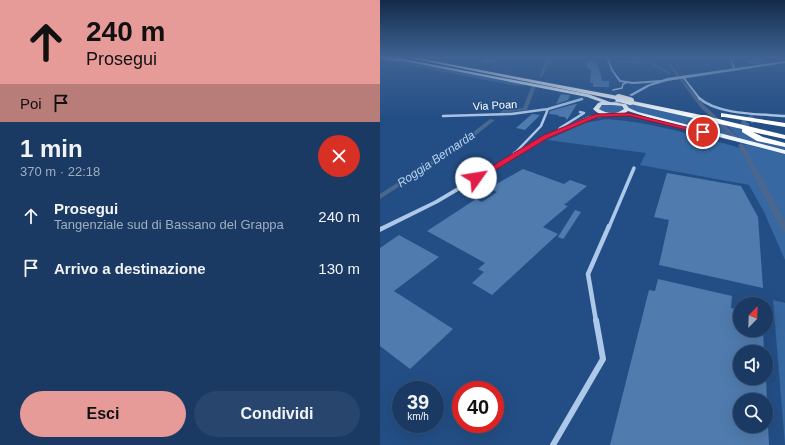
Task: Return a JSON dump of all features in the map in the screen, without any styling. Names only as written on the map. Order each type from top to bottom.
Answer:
[{"type":"highway","points":[[507,78],[678,112],[708,115]]},
{"type":"highway","points":[[517,78],[622,101],[708,115],[785,130]]},
{"type":"highway","points":[[754,118],[767,116],[785,117]]},
{"type":"highway","points":[[728,119],[785,125]]},
{"type":"highway","points":[[728,119],[785,137]]},
{"type":"highway","points":[[745,129],[750,134],[760,139],[785,145]]},
{"type":"main road","points":[[499,78],[580,93],[592,99],[597,108],[611,115],[623,113],[622,101]]},
{"type":"main road","points":[[597,108],[622,101]]},
{"type":"main road","points":[[622,101],[636,113],[785,152]]},
{"type":"main road","points":[[618,114],[674,124]]},
{"type":"street","points":[[618,78],[626,83],[642,83],[677,78]]},
{"type":"street","points":[[684,78],[693,91],[706,104],[712,107],[735,112],[785,117]]},
{"type":"street","points":[[622,101],[648,85],[661,81]]},
{"type":"street","points":[[642,83],[648,85]]},
{"type":"street","name":"Via Poan","points":[[443,116],[511,114],[548,109],[582,99]]},
{"type":"street","points":[[591,117],[597,108]]},
{"type":"street","points":[[513,155],[541,126],[548,109]]},
{"type":"street","points":[[558,131],[560,128],[584,113],[580,112]]},
{"type":"street","points":[[380,230],[436,202],[513,155],[558,131],[591,117],[611,115]]},
{"type":"street","points":[[553,445],[603,359],[588,274],[634,168]]},
{"type":"lane","points":[[613,90],[622,88],[623,84],[626,83]]},
{"type":"shaded area","points":[[474,78],[490,78],[528,85],[517,86]]},
{"type":"shaded area","points":[[626,102],[718,122],[730,136],[638,113],[629,110]]},
{"type":"shaded area","points":[[607,104],[621,106],[624,109],[619,113],[610,113],[600,110],[599,107]]},
{"type":"shaded area","points":[[606,119],[642,123],[694,135],[747,150],[744,144],[785,154],[785,260],[764,212],[749,185],[640,165],[646,153],[547,140],[585,123]]},
{"type":"shaded area","points":[[726,124],[739,127],[747,135],[757,140],[785,147],[785,149],[739,138]]},
{"type":"shaded area","points":[[773,300],[785,303],[785,445]]},
{"type":"building","points":[[590,78],[601,78],[602,81],[609,81],[609,87],[593,87],[593,83],[590,83]]},
{"type":"building","points":[[561,94],[570,95],[568,100],[556,104]]},
{"type":"building","points":[[577,104],[567,120],[565,117],[557,116],[559,115],[549,114],[550,111]]},
{"type":"building","points":[[532,114],[540,115],[525,130],[516,128]]},
{"type":"building","points":[[523,169],[564,184],[570,180],[587,186],[564,205],[568,206],[543,227],[558,234],[492,295],[472,283],[484,272],[478,269],[485,263],[427,231],[476,199],[482,202],[497,192],[491,189],[495,187],[493,186]]},
{"type":"building","points":[[667,173],[741,186],[758,217],[763,288],[659,265],[669,220],[654,217]]},
{"type":"building","points":[[575,210],[581,212],[563,239],[558,237]]},
{"type":"building","points":[[399,235],[439,257],[394,291],[453,329],[410,369],[380,346],[380,248]]},
{"type":"building","points":[[658,279],[732,296],[731,308],[733,308],[733,337],[763,337],[764,345],[733,345],[733,385],[766,385],[767,393],[733,393],[733,433],[768,433],[769,445],[610,445],[649,290],[655,291]]},
{"type":"waterway","points":[[680,78],[703,107],[735,137]]},
{"type":"waterway","name":"Roggia Bernarda","points":[[503,112],[525,109],[534,86]]},
{"type":"waterway","name":"Roggia Bernarda","points":[[380,197],[465,141],[492,120]]},
{"type":"waterway","points":[[741,145],[785,229]]},
{"type":"tunnel","points":[[745,129],[745,123],[754,118]]},
{"type":"route","points":[[476,178],[546,137],[591,117],[618,114],[629,115],[674,124],[703,132]]}]
